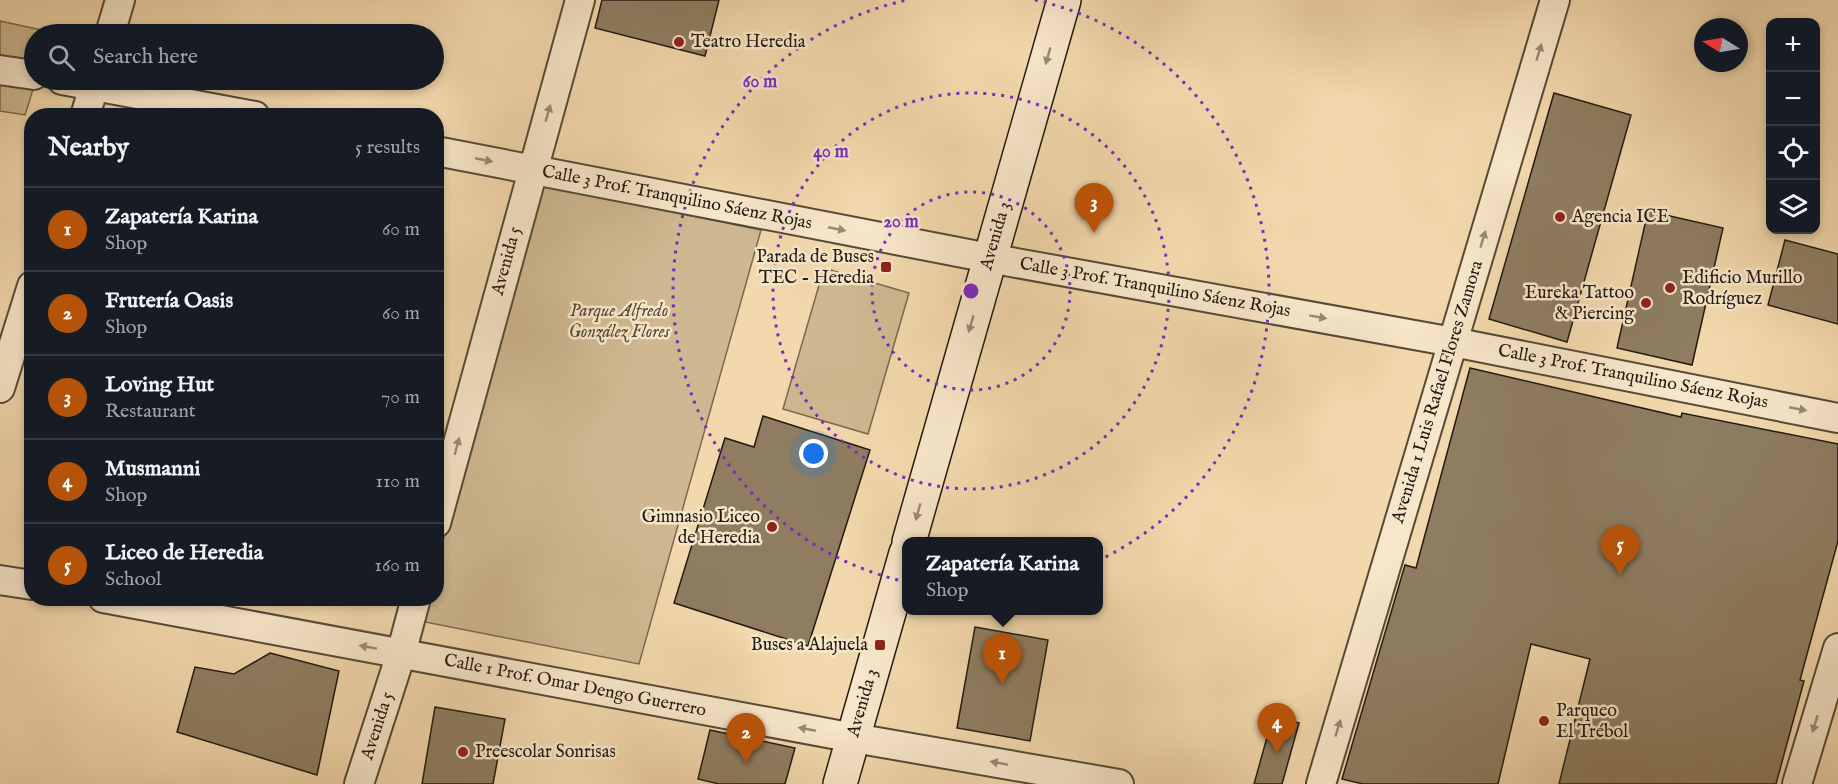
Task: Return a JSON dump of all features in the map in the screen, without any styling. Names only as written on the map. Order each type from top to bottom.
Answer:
[{"type":"street","points":[[113,24],[120,0]]},
{"type":"street","name":"Avenida 5","points":[[444,494],[579,0]]},
{"type":"street","name":"Avenida 3","points":[[910,537],[1064,0]]},
{"type":"street","name":"Avenida 1 Luis Rafael Flores Zamora","points":[[1321,784],[1555,0]]},
{"type":"street","points":[[0,70],[24,74]]},
{"type":"street","points":[[87,108],[93,90]]},
{"type":"street","points":[[133,90],[217,108]]},
{"type":"street","name":"Calle 3 Prof. Tranquilino Sáenz Rojas","points":[[444,152],[989,258],[1453,342],[1838,418]]},
{"type":"street","points":[[0,388],[24,312]]},
{"type":"street","name":"Avenida 3","points":[[840,784],[902,567]]},
{"type":"street","points":[[0,579],[24,584]]},
{"type":"street","name":"Calle 1 Prof. Omar Dengo Guerrero","points":[[146,606],[854,738],[1119,784]]},
{"type":"street","name":"Avenida 5","points":[[359,784],[401,654],[414,606]]},
{"type":"street","points":[[1797,784],[1838,648]]},
{"type":"green space","points":[[0,21],[24,26],[24,90],[33,90],[27,108],[24,108],[24,115],[0,111]]},
{"type":"green space","name":"Parque Alfredo González Flores","points":[[540,185],[761,230],[639,664],[420,621],[424,606],[444,606],[444,536]]},
{"type":"green space","points":[[824,268],[909,293],[868,434],[783,409]]},
{"type":"building","name":"Teatro Heredia","points":[[602,0],[719,0],[705,56],[595,28]]},
{"type":"building","name":"Agencia ICE","points":[[1554,93],[1631,115],[1567,342],[1489,319]]},
{"type":"building","name":"Edificio Murillo Rodríguez","points":[[1648,211],[1723,228],[1692,365],[1617,348]]},
{"type":"building","points":[[1785,240],[1838,254],[1838,324],[1768,305]]},
{"type":"building","points":[[1470,368],[1681,417],[1682,413],[1838,444],[1838,541],[1800,680],[1804,681],[1776,784],[1559,784],[1590,659],[1531,644],[1498,784],[1363,784],[1342,779],[1405,565],[1416,568]]},
{"type":"building","name":"Gimnasio Liceo de Heredia","points":[[763,416],[870,450],[808,646],[674,603],[725,438],[754,447]]},
{"type":"building","points":[[975,627],[1048,640],[1030,741],[957,728]]},
{"type":"building","points":[[270,653],[339,671],[317,775],[177,732],[195,667],[234,674]]},
{"type":"building","name":"Preescolar Sonrisas","points":[[435,707],[505,719],[493,784],[422,784]]},
{"type":"building","points":[[1273,716],[1299,723],[1282,784],[1254,784]]},
{"type":"building","points":[[710,730],[795,748],[785,784],[719,784],[698,779]]},
{"type":"place","name":"Teatro Heredia","points":[[679,42]]},
{"type":"place","name":"Agencia ICE","points":[[1560,217]]},
{"type":"place","name":"Loving Hut","points":[[1094,233]]},
{"type":"place","name":"Parada de Buses TEC - Heredia","points":[[886,267]]},
{"type":"place","name":"Edificio Murillo Rodríguez","points":[[1670,288]]},
{"type":"place","name":"Eureka Tattoo & Piercing","points":[[1646,303]]},
{"type":"place","name":"Gimnasio Liceo de Heredia","points":[[772,527]]},
{"type":"place","name":"Liceo de Heredia","points":[[1620,575]]},
{"type":"place","name":"Buses a Alajuela","points":[[880,645]]},
{"type":"place","name":"Zapatería Karina","points":[[1002,684]]},
{"type":"place","name":"Parqueo El Trébol","points":[[1544,721]]},
{"type":"place","name":"Preescolar Sonrisas","points":[[463,752]]},
{"type":"place","name":"Musmanni","points":[[1277,753]]},
{"type":"place","name":"Frutería Oasis","points":[[746,763]]}]
